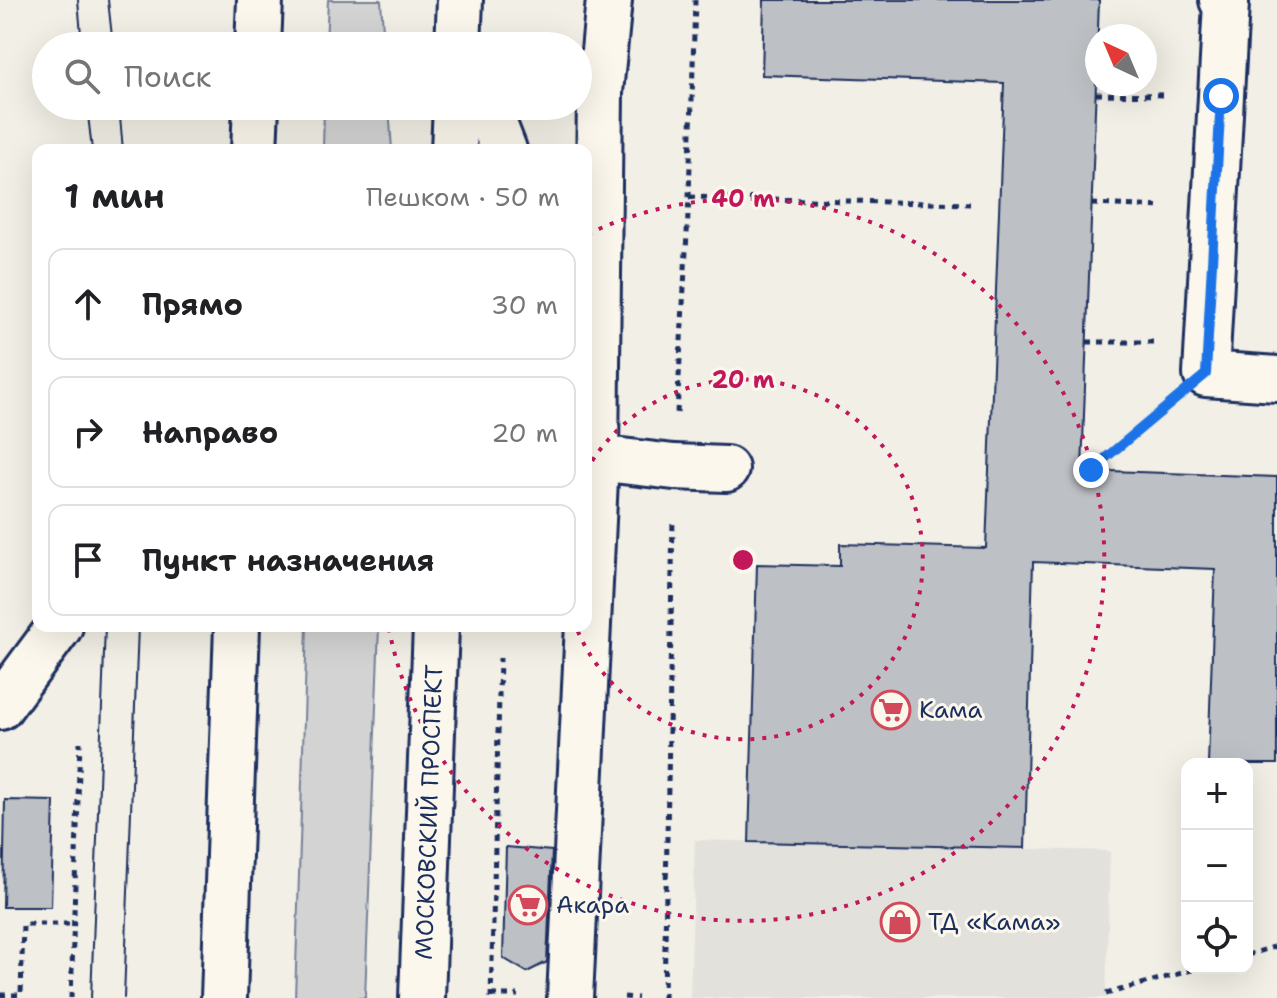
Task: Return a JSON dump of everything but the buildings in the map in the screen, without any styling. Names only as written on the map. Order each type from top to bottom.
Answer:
[{"type":"main road","points":[[259,32],[260,0]]},
{"type":"main road","points":[[592,78],[609,0]]},
{"type":"main road","points":[[1222,0],[1226,3],[1208,358],[1277,379]]},
{"type":"main road","points":[[254,144],[255,120]]},
{"type":"main road","points":[[454,144],[455,120]]},
{"type":"main road","points":[[492,120],[502,144]]},
{"type":"main road","points":[[590,120],[590,144]]},
{"type":"main road","points":[[592,249],[596,458],[592,541]]},
{"type":"main road","points":[[592,421],[596,458]]},
{"type":"main road","points":[[596,458],[726,469]]},
{"type":"main road","points":[[0,707],[56,632]]},
{"type":"main road","points":[[224,998],[237,632]]},
{"type":"main road","name":"МОСКОВСКИЙ ПРОСПЕКТ","points":[[422,998],[436,632]]},
{"type":"main road","points":[[570,998],[588,632]]},
{"type":"path","points":[[1157,95],[1221,96]]},
{"type":"path","points":[[689,197],[970,204]]},
{"type":"path","points":[[1092,204],[1216,209]]},
{"type":"path","points":[[1087,342],[1208,358]]},
{"type":"path","points":[[1091,470],[1208,358]]},
{"type":"path","points":[[491,998],[500,658]]},
{"type":"path","points":[[71,998],[80,742]]},
{"type":"path","points":[[0,995],[21,995],[23,924],[75,924]]},
{"type":"path","points":[[1253,953],[1277,946]]},
{"type":"path","points":[[1106,994],[1181,973]]},
{"type":"shaded area","points":[[328,0],[381,0],[383,32],[327,32]]},
{"type":"shaded area","points":[[324,120],[390,120],[392,144],[323,144]]},
{"type":"shaded area","points":[[307,632],[379,632],[365,998],[295,998]]},
{"type":"shaded area","name":"ТД «Кама»","points":[[695,840],[1110,851],[1106,998],[690,998]]},
{"type":"tram line","points":[[78,0],[81,32]]},
{"type":"tram line","points":[[108,0],[111,32]]},
{"type":"tram line","points":[[89,120],[91,144]]},
{"type":"tram line","points":[[120,120],[122,144]]},
{"type":"tram line","points":[[91,998],[105,632]]},
{"type":"tram line","points":[[124,998],[138,632]]},
{"type":"place","name":"Кама","points":[[891,710]]},
{"type":"place","name":"Акара","points":[[528,905]]},
{"type":"place","name":"ТД «Кама»","points":[[900,922]]},
{"type":"route","points":[[1091,470],[1206,374],[1221,96]]}]
